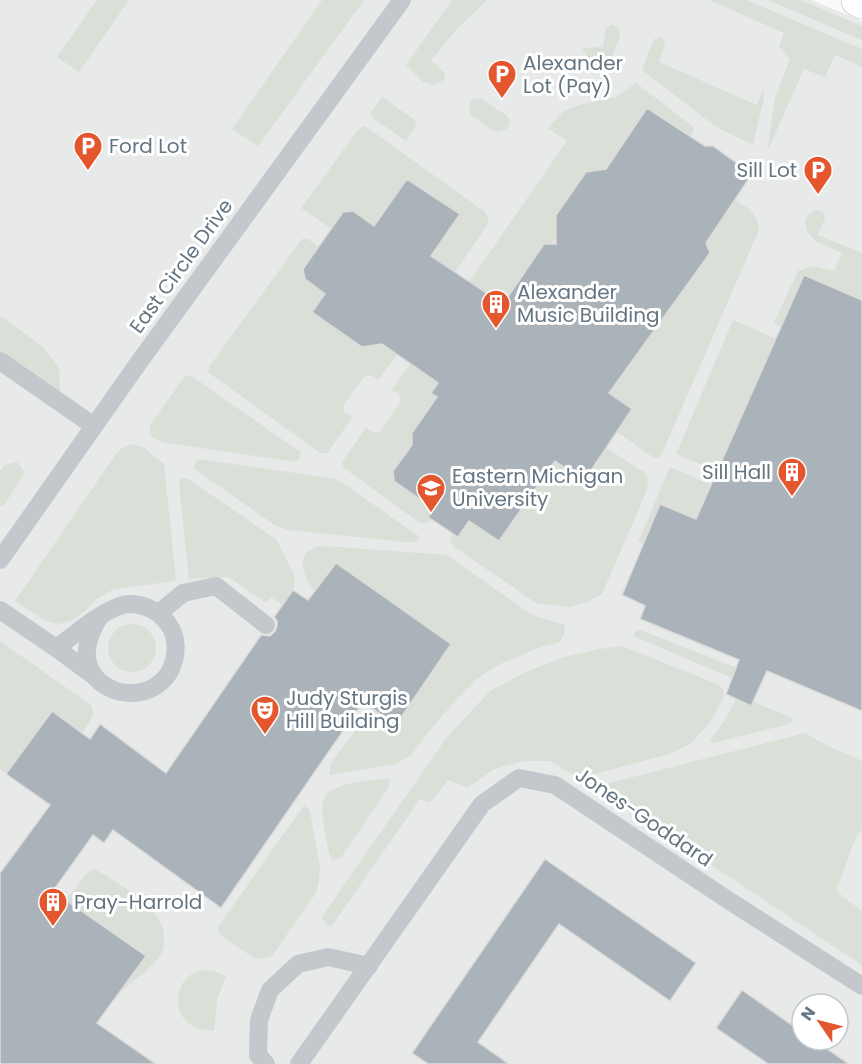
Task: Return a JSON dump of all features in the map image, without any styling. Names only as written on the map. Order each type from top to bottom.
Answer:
[{"type":"main road","points":[[858,0],[862,2]]},
{"type":"lane","name":"East Circle Drive","points":[[0,560],[402,0]]},
{"type":"lane","points":[[0,360],[94,426]]},
{"type":"lane","points":[[159,613],[183,593],[216,586],[266,625]]},
{"type":"lane","points":[[0,610],[109,688],[120,693],[135,694],[150,690],[163,681],[171,671],[176,656],[175,640],[170,626],[159,613],[145,606],[134,604],[119,606],[100,616],[56,648]]},
{"type":"lane","points":[[97,678],[90,667],[86,651],[91,629],[100,616]]},
{"type":"lane","name":"Jones-Goddard","points":[[299,1064],[482,804],[519,778],[555,785],[862,986]]},
{"type":"lane","points":[[266,1064],[258,1055],[259,1020],[270,990],[298,964],[327,957],[369,966]]},
{"type":"shaded area","name":"Eastern Michigan University","points":[[0,0],[812,0],[862,21],[862,1064],[0,1064]]},
{"type":"shaded area","points":[[97,0],[129,0],[79,72],[57,57]]},
{"type":"shaded area","points":[[322,0],[364,0],[258,146],[232,129]]},
{"type":"shaded area","points":[[452,0],[487,0],[454,32],[431,60],[444,72],[445,79],[435,85],[423,82],[406,65]]},
{"type":"shaded area","points":[[709,0],[746,0],[862,49],[862,67],[835,55],[825,77],[804,69],[767,152],[775,98],[790,59],[779,47],[784,33]]},
{"type":"shaded area","points":[[768,0],[801,0],[862,26],[862,40]]},
{"type":"shaded area","points":[[613,24],[619,30],[620,37],[609,63],[600,69],[593,64],[582,48],[603,47],[606,28]]},
{"type":"shaded area","points":[[662,37],[665,44],[659,62],[757,105],[763,89],[764,97],[753,145],[716,127],[642,70],[654,39]]},
{"type":"shaded area","points":[[636,83],[694,127],[691,138],[644,113],[552,244],[544,244],[517,283],[519,291],[507,308],[469,282],[567,141],[548,128],[565,110],[617,97]]},
{"type":"shaded area","points":[[382,97],[415,120],[416,126],[406,141],[373,118],[371,112]]},
{"type":"shaded area","points":[[480,98],[506,115],[510,121],[508,128],[499,132],[492,130],[471,115],[469,107],[472,99]]},
{"type":"shaded area","points":[[365,126],[485,212],[488,224],[455,272],[431,256],[460,214],[408,179],[374,226],[353,211],[332,229],[301,208],[358,130]]},
{"type":"shaded area","points":[[735,200],[754,215],[759,230],[660,458],[654,458],[617,432],[632,409],[602,388],[626,370],[710,253],[706,243]]},
{"type":"shaded area","points":[[816,210],[823,212],[825,218],[818,235],[862,253],[862,300],[782,327],[774,323],[798,271],[813,266],[834,271],[842,253],[815,241],[807,231],[805,220],[810,213]]},
{"type":"shaded area","points":[[302,239],[308,239],[319,247],[303,269],[305,279],[325,294],[315,308],[318,316],[362,347],[368,346],[375,339],[397,355],[378,380],[371,375],[364,377],[343,406],[344,412],[352,418],[327,453],[320,453],[208,372],[209,367]]},
{"type":"shaded area","points":[[0,316],[42,346],[59,368],[60,393],[0,351]]},
{"type":"shaded area","points":[[733,320],[776,339],[718,472],[676,454]]},
{"type":"shaded area","points":[[410,364],[438,383],[432,393],[437,397],[412,433],[412,445],[393,471],[394,481],[434,509],[427,523],[420,523],[344,468],[342,462],[366,428],[374,433],[381,431],[401,401],[399,394],[392,390]]},
{"type":"shaded area","points":[[187,375],[300,452],[300,458],[295,462],[162,442],[152,437],[150,425]]},
{"type":"shaded area","points":[[132,444],[143,447],[164,464],[176,581],[114,589],[97,599],[71,621],[58,624],[44,620],[15,601],[116,454],[122,448]]},
{"type":"shaded area","points":[[606,448],[644,472],[648,479],[647,490],[602,594],[587,602],[569,607],[536,603],[453,546],[450,540],[453,533],[458,537],[469,521],[555,461]]},
{"type":"shaded area","points":[[198,459],[337,479],[420,537],[417,542],[405,542],[289,530],[276,526],[193,468]]},
{"type":"shaded area","points":[[17,462],[25,473],[4,505],[0,507],[0,471],[5,465]]},
{"type":"shaded area","points":[[670,467],[712,485],[709,524],[661,504],[643,544],[638,542]]},
{"type":"shaded area","points":[[181,478],[187,478],[277,540],[295,577],[293,590],[282,605],[271,597],[266,603],[229,577],[189,579],[179,484]]},
{"type":"shaded area","points":[[315,547],[447,555],[532,615],[565,625],[564,634],[560,642],[538,648],[500,664],[477,679],[436,723],[411,755],[396,764],[329,775],[331,763],[372,708],[396,724],[451,644],[337,563],[315,591],[305,575],[304,557]]},
{"type":"shaded area","points":[[127,624],[137,624],[149,631],[156,643],[156,653],[149,665],[137,672],[127,672],[112,661],[108,653],[108,643],[119,628]]},
{"type":"shaded area","points":[[638,629],[737,668],[732,678],[633,636]]},
{"type":"shaded area","points":[[0,641],[92,706],[93,716],[82,733],[51,711],[6,774],[0,769]]},
{"type":"shaded area","points":[[622,646],[717,684],[724,690],[723,699],[708,725],[690,744],[670,754],[579,778],[550,761],[524,761],[494,769],[467,788],[448,780],[430,803],[420,799],[331,927],[321,918],[447,737],[490,691],[526,672],[564,657]]},
{"type":"shaded area","points":[[738,696],[791,717],[793,721],[789,724],[713,743],[710,740],[723,723]]},
{"type":"shaded area","points":[[805,733],[862,761],[862,831],[857,834],[836,891],[862,911],[862,965],[594,787]]},
{"type":"shaded area","points":[[389,779],[389,787],[340,859],[332,860],[322,813],[326,795],[340,786]]},
{"type":"shaded area","points":[[305,804],[310,812],[320,866],[316,893],[272,956],[262,959],[254,958],[219,934],[218,927]]},
{"type":"shaded area","points":[[95,869],[150,907],[163,928],[164,945],[161,954],[120,992],[146,955],[66,900],[88,872]]},
{"type":"shaded area","points":[[201,970],[226,976],[217,1000],[214,1031],[191,1025],[181,1014],[179,1007],[179,992],[182,985],[192,974]]},
{"type":"building","name":"Alexander Music Building","points":[[647,108],[705,146],[713,146],[752,174],[706,243],[710,253],[609,393],[632,409],[584,481],[555,461],[499,541],[469,521],[458,537],[428,517],[434,509],[394,481],[393,471],[412,445],[412,433],[437,397],[431,393],[438,383],[382,344],[362,347],[312,312],[325,294],[305,279],[303,269],[343,212],[353,211],[374,226],[407,179],[460,214],[431,256],[503,304],[544,244],[556,244],[556,215],[586,172],[606,169]]},
{"type":"building","name":"Sill Hall","points":[[804,275],[862,300],[862,711],[767,671],[751,706],[726,694],[739,660],[640,619],[645,606],[622,595],[660,504],[696,519]]},
{"type":"building","name":"Judy Sturgis Hill Building","points":[[336,563],[451,644],[396,725],[363,702],[221,908],[113,830],[104,843],[93,835],[53,891],[146,956],[97,1023],[156,1064],[0,1064],[0,873],[50,805],[6,774],[52,711],[90,739],[100,724],[166,773],[261,635],[270,636],[275,631],[277,621],[274,617],[293,590],[308,600]]},
{"type":"building","points":[[545,859],[696,963],[670,1001],[559,924],[478,1042],[509,1064],[428,1064],[412,1053]]},
{"type":"building","points":[[742,990],[790,1024],[790,1052],[832,1052],[849,1064],[768,1064],[716,1028]]},
{"type":"place","name":"Alexander Lot (Pay)","points":[[502,100]]},
{"type":"place","name":"Ford Lot","points":[[88,172]]},
{"type":"place","name":"Sill Lot","points":[[818,196]]},
{"type":"place","name":"Alexander Music Building","points":[[496,330]]},
{"type":"place","name":"Sill Hall","points":[[792,498]]},
{"type":"place","name":"Eastern Michigan University","points":[[431,514]]},
{"type":"place","name":"Judy Sturgis Hill Building","points":[[265,736]]},
{"type":"place","name":"Pray-Harrold","points":[[53,928]]}]
